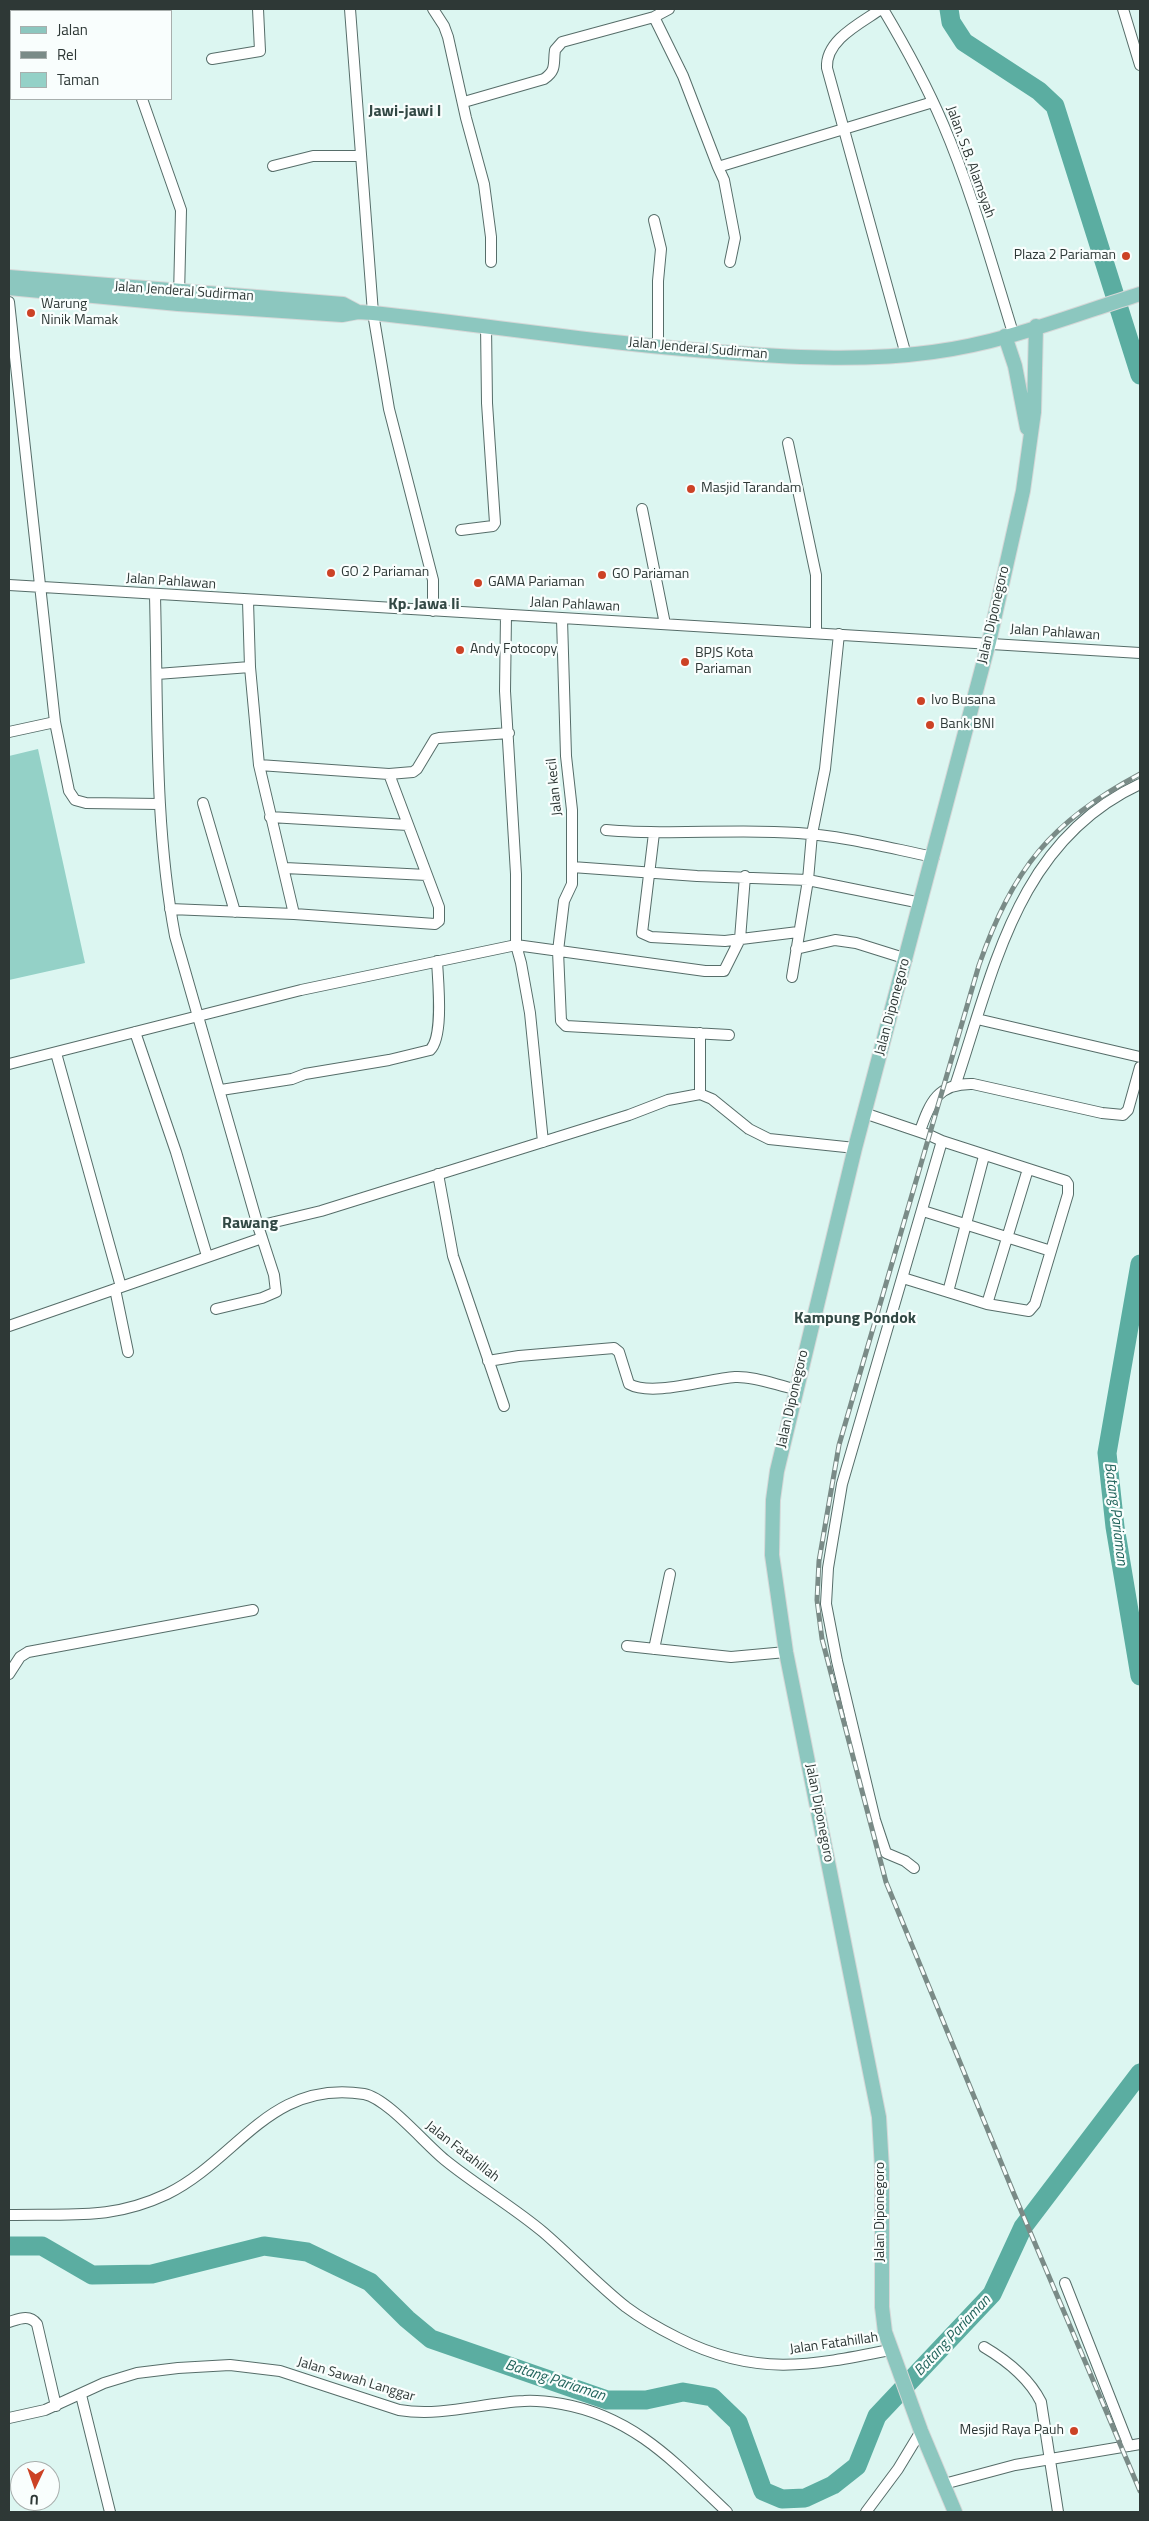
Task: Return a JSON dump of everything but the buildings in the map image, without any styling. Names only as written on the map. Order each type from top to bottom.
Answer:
[{"type":"main road","name":"Jalan Jenderal Sudirman","points":[[9,277],[179,298]]},
{"type":"main road","name":"Jalan Jenderal Sudirman","points":[[9,288],[179,298],[344,304],[358,312],[658,348],[782,356],[856,358],[934,352],[1009,335],[1135,296]]},
{"type":"main road","name":"Jalan Diponegoro","points":[[955,2512],[921,2432],[890,2350],[882,2307],[882,2169],[878,2108],[786,1652],[776,1588],[772,1526],[777,1471],[795,1389],[864,1113],[907,959],[989,642],[1023,491],[1034,412],[1036,326]]},
{"type":"main road","name":"Jalan Diponegoro","points":[[1009,335],[1029,446]]},
{"type":"street","points":[[212,60],[260,51],[258,9]]},
{"type":"street","points":[[350,9],[373,313],[389,408],[433,580],[433,611]]},
{"type":"street","points":[[433,9],[444,26],[448,37],[488,206],[491,262]]},
{"type":"street","points":[[464,102],[544,79],[552,73],[555,65],[555,50],[562,42],[654,17],[669,9]]},
{"type":"street","points":[[882,9],[841,38],[827,57],[827,68],[906,355]]},
{"type":"street","name":"Jalan. S.B. Alamsyah","points":[[882,9],[914,62],[944,125],[978,223],[1009,335]]},
{"type":"street","points":[[1123,9],[1140,65]]},
{"type":"street","points":[[654,17],[683,76],[724,180],[735,238],[730,262]]},
{"type":"street","points":[[142,100],[181,210],[179,298]]},
{"type":"street","points":[[718,167],[933,102]]},
{"type":"street","points":[[273,166],[313,156],[360,156]]},
{"type":"street","points":[[654,220],[661,249],[658,281],[658,348]]},
{"type":"street","points":[[9,302],[54,722],[67,785],[75,800],[86,803],[159,804]]},
{"type":"street","points":[[461,530],[493,526],[495,523],[488,422],[486,326]]},
{"type":"street","points":[[788,443],[804,511],[816,575],[816,633]]},
{"type":"street","points":[[642,509],[665,624]]},
{"type":"street","name":"Jalan Pahlawan","points":[[9,585],[154,596],[989,642],[1140,653]]},
{"type":"street","points":[[154,596],[159,804],[170,909],[175,936],[221,1090],[258,1226],[272,1265],[276,1292],[262,1298],[216,1309]]},
{"type":"street","points":[[248,601],[250,667],[260,765],[270,816],[285,868],[294,914]]},
{"type":"street","points":[[506,615],[505,691],[517,888],[516,945],[530,1013],[543,1142]]},
{"type":"street","name":"Jalan kecil","points":[[562,619],[566,756],[572,810],[572,884],[564,901],[558,951],[561,1022],[563,1024],[700,1033]]},
{"type":"street","points":[[792,977],[808,880],[812,834],[827,753],[839,634]]},
{"type":"street","points":[[157,674],[250,667]]},
{"type":"street","points":[[9,732],[54,722]]},
{"type":"street","points":[[260,765],[389,774],[413,772],[417,769],[435,739],[509,733]]},
{"type":"street","points":[[170,909],[294,914],[435,924],[438,922],[439,907],[389,774]]},
{"type":"street","points":[[955,1086],[977,1019],[984,990],[1007,927],[1027,889],[1052,853],[1098,808],[1140,784]]},
{"type":"street","points":[[204,803],[235,912]]},
{"type":"street","points":[[270,816],[408,825]]},
{"type":"street","points":[[606,830],[812,834],[934,857]]},
{"type":"street","points":[[654,832],[642,933],[651,937],[700,941],[740,939],[798,932]]},
{"type":"street","points":[[572,866],[648,873],[808,880],[921,903]]},
{"type":"street","points":[[285,868],[427,874]]},
{"type":"street","points":[[9,1064],[199,1015],[516,945],[719,972],[727,968],[740,939],[745,876]]},
{"type":"street","points":[[796,949],[835,940],[856,943],[907,959]]},
{"type":"street","points":[[221,1090],[292,1079],[305,1074],[389,1060],[430,1050],[434,1044],[437,1031],[438,961]]},
{"type":"street","points":[[977,1019],[1140,1057]]},
{"type":"street","points":[[135,1032],[176,1152],[207,1256]]},
{"type":"street","points":[[700,1094],[700,1033],[729,1035]]},
{"type":"street","points":[[56,1053],[118,1288],[128,1352]]},
{"type":"street","points":[[920,1131],[932,1102],[942,1092],[955,1086],[973,1084],[1120,1116],[1128,1110],[1140,1067]]},
{"type":"street","points":[[258,1226],[321,1212],[543,1142],[668,1100],[700,1094],[712,1099],[744,1125],[769,1139],[855,1148]]},
{"type":"street","points":[[864,1113],[920,1131],[984,1156],[1057,1177],[1068,1184],[1068,1194],[1052,1251],[1033,1308],[1026,1312],[987,1304],[903,1278]]},
{"type":"street","points":[[914,1868],[905,1860],[886,1854],[875,1820],[837,1661],[826,1592],[836,1509],[842,1484],[942,1141]]},
{"type":"street","points":[[948,1292],[984,1156]]},
{"type":"street","points":[[987,1304],[1028,1169]]},
{"type":"street","points":[[438,1174],[451,1249],[504,1406]]},
{"type":"street","points":[[923,1211],[1052,1251]]},
{"type":"street","points":[[9,1323],[118,1288],[262,1238]]},
{"type":"street","points":[[488,1361],[519,1356],[614,1348],[619,1352],[628,1384],[636,1388],[656,1388],[735,1377],[795,1389]]},
{"type":"street","points":[[654,1649],[670,1574]]},
{"type":"street","points":[[9,1674],[20,1657],[28,1652],[253,1610]]},
{"type":"street","points":[[627,1646],[731,1658],[786,1652]]},
{"type":"street","name":"Jalan Fatahillah","points":[[9,2215],[95,2215],[134,2207],[180,2186],[262,2121],[285,2106],[321,2094],[339,2092],[368,2095],[382,2102],[447,2162],[532,2223],[628,2309],[701,2350],[738,2361],[778,2366],[828,2362],[890,2350]]},
{"type":"street","points":[[1065,2283],[1129,2446]]},
{"type":"street","points":[[9,2322],[31,2318],[36,2324],[56,2406]]},
{"type":"street","points":[[984,2347],[1012,2367],[1038,2397],[1051,2458],[1058,2512]]},
{"type":"street","name":"Jalan Sawah Langgar","points":[[9,2418],[56,2406],[104,2383],[137,2373],[178,2368],[246,2366],[280,2371],[399,2410],[418,2413],[447,2412],[523,2401],[580,2407],[620,2423],[648,2439],[728,2512]]},
{"type":"street","points":[[81,2395],[110,2512]]},
{"type":"street","points":[[866,2512],[898,2469],[921,2432]]},
{"type":"street","points":[[944,2484],[1014,2465],[1140,2444]]},
{"type":"green space","points":[[38,749],[85,963],[9,980],[9,756]]},
{"type":"waterway","points":[[949,9],[951,22],[964,42],[1039,91],[1055,106],[1140,375]]},
{"type":"waterway","name":"Batang Pariaman","points":[[1140,1264],[1107,1453],[1115,1527],[1140,1676]]},
{"type":"waterway","name":"Batang Pariaman","points":[[9,2246],[42,2246],[92,2275],[152,2274],[264,2246],[307,2252],[370,2282],[407,2319],[431,2339],[607,2400],[646,2400],[683,2392],[712,2397],[738,2422],[763,2491],[782,2499],[805,2498],[833,2485],[857,2466],[877,2416],[992,2294],[1023,2227],[1140,2073]]},
{"type":"railway","points":[[1140,774],[1109,792],[1058,830],[1021,875],[992,931],[979,965],[839,1445],[819,1561],[817,1600],[822,1639],[886,1882],[1014,2194],[1140,2491]]},
{"type":"place","name":"Plaza 2 Pariaman","points":[[1126,256]]},
{"type":"place","name":"Warung Ninik Mamak","points":[[31,313]]},
{"type":"place","name":"Masjid Tarandam","points":[[691,489]]},
{"type":"place","name":"GO 2 Pariaman","points":[[331,573]]},
{"type":"place","name":"GO Pariaman","points":[[602,575]]},
{"type":"place","name":"GAMA Pariaman","points":[[478,583]]},
{"type":"place","name":"Andy Fotocopy","points":[[460,650]]},
{"type":"place","name":"BPJS Kota Pariaman","points":[[685,662]]},
{"type":"place","name":"Ivo Busana","points":[[921,701]]},
{"type":"place","name":"Bank BNI","points":[[930,725]]},
{"type":"place","name":"Mesjid Raya Pauh","points":[[1074,2431]]},
{"type":"district","name":"Jawi-jawi I","points":[[405,112]]},
{"type":"district","name":"Kp. Jawa Ii","points":[[424,605]]},
{"type":"district","name":"Rawang","points":[[250,1224]]},
{"type":"district","name":"Kampung Pondok","points":[[855,1319]]}]
